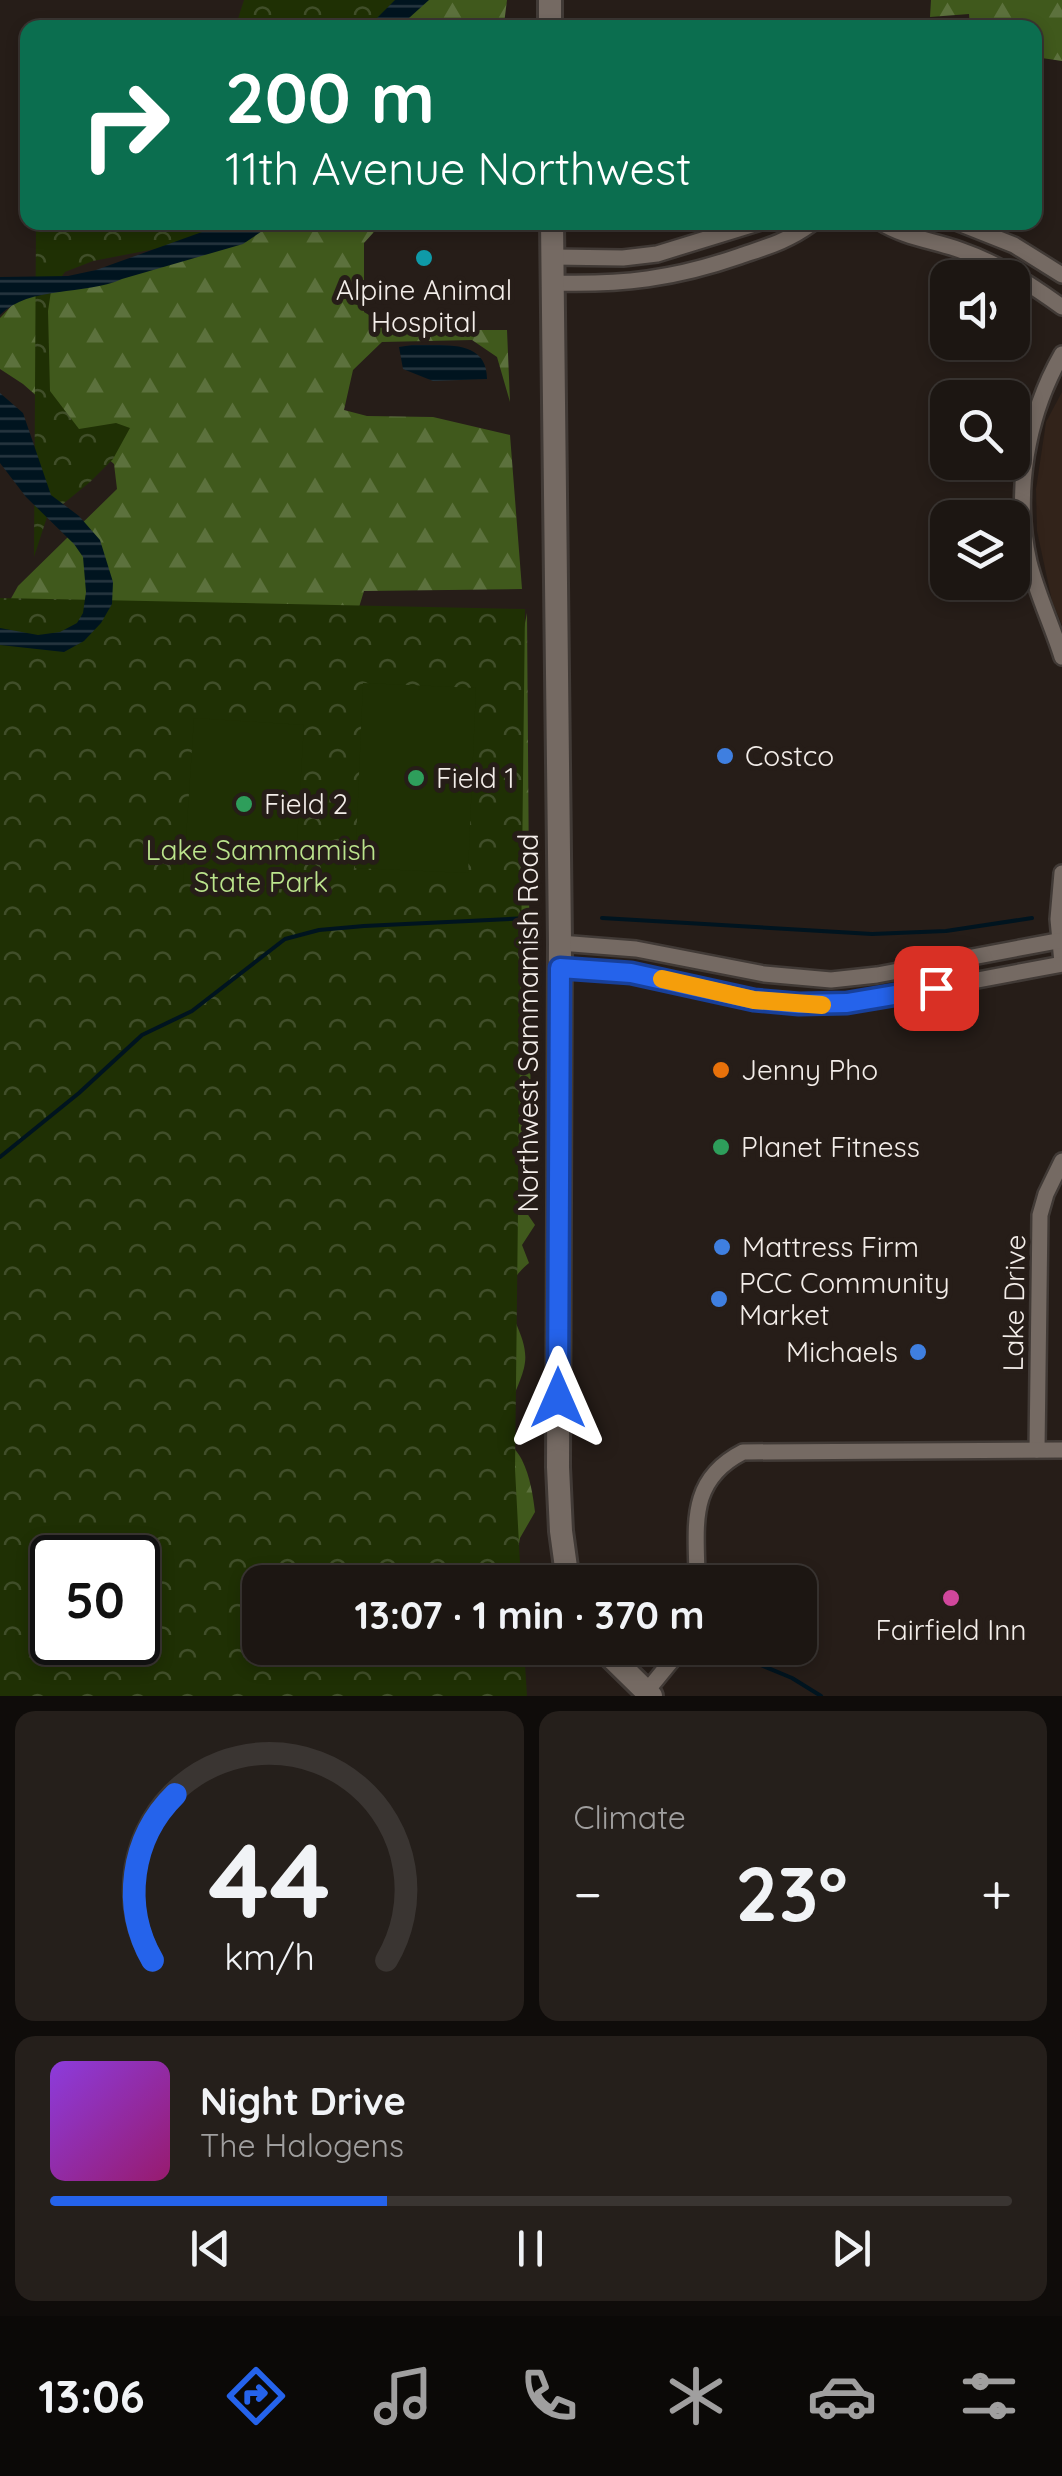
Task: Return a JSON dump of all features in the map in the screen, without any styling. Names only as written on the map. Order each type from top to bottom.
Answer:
[{"type":"main road","name":"Northwest Sammamish Road","points":[[552,230],[560,943],[558,1467],[565,1565]]},
{"type":"main road","points":[[618,1665],[646,1695]]},
{"type":"street","points":[[553,257],[623,258],[666,252],[736,230]]},
{"type":"street","points":[[553,284],[611,284],[667,278],[788,241],[803,230]]},
{"type":"street","points":[[893,230],[991,262],[1062,308]]},
{"type":"street","points":[[976,230],[1014,245],[1062,275]]},
{"type":"street","points":[[1062,354],[1032,426],[1023,498],[1028,559],[1062,657]]},
{"type":"street","points":[[560,968],[656,977],[767,1002],[824,1005],[877,999],[1062,964],[1062,872]]},
{"type":"street","points":[[560,943],[636,949],[764,974],[831,980],[1061,941]]},
{"type":"street","name":"Lake Drive","points":[[1037,1450],[1040,1220],[1046,1194],[1062,1162]]},
{"type":"street","points":[[698,1565],[700,1495],[718,1468],[743,1452],[1062,1450]]},
{"type":"street","points":[[646,1695],[669,1665]]},
{"type":"shaded area","points":[[1062,392],[1062,625],[1052,601],[1037,531],[1036,489],[1046,422]]},
{"type":"green space","points":[[244,0],[416,0],[396,20],[238,20]]},
{"type":"green space","points":[[424,0],[507,0],[504,20],[399,20]]},
{"type":"green space","points":[[931,0],[1062,0],[1062,61],[1042,58],[1042,20],[969,20],[969,14],[930,17]]},
{"type":"green space","points":[[36,230],[215,230],[186,243],[93,261],[65,272],[51,291],[50,391],[79,429],[116,423],[130,428],[113,459],[47,517],[34,557]]},
{"type":"green space","name":"Lake Sammamish State Park","points":[[202,230],[376,230],[364,243],[364,312],[394,330],[507,330],[510,402],[497,357],[472,340],[382,342],[353,370],[344,410],[367,416],[433,417],[510,435],[522,589],[364,591],[356,617],[520,648],[527,613],[531,1151],[500,1163],[509,1202],[522,1206],[535,1225],[522,1245],[529,1263],[510,1290],[509,1303],[525,1353],[524,1368],[509,1408],[507,1434],[527,1472],[535,1512],[520,1538],[515,1565],[415,1565],[251,1555],[252,1565],[242,1565],[242,1651],[0,1696],[0,618],[18,586],[117,489],[114,464],[23,384],[0,369],[0,318],[16,301],[148,260]]},
{"type":"green space","name":"Lake Sammamish State Park","points":[[0,598],[525,609],[515,1469],[520,1565],[242,1565],[242,1665],[525,1665],[527,1696],[0,1696]]},
{"type":"green space","name":"Field 1","points":[[363,683],[476,688],[468,873],[355,868]]},
{"type":"green space","name":"Field 2","points":[[194,718],[304,725],[294,890],[183,883]]},
{"type":"water","points":[[395,0],[429,0],[407,20],[375,20]]},
{"type":"water","points":[[208,230],[264,230],[243,244],[107,284],[26,299],[0,315],[0,277],[68,276],[96,270]]},
{"type":"water","points":[[449,345],[471,350],[485,366],[487,379],[433,381],[403,369],[399,347]]},
{"type":"water","points":[[0,393],[23,413],[51,495],[79,516],[100,540],[113,582],[112,604],[101,623],[84,641],[64,652],[0,645],[0,628],[38,635],[60,632],[77,623],[86,592],[83,557],[26,497],[0,463]]},
{"type":"waterway","points":[[0,1157],[142,1035],[192,1011],[285,939],[319,930],[364,926],[528,918]]},
{"type":"waterway","points":[[602,918],[872,934],[946,931],[1032,918]]},
{"type":"waterway","points":[[761,1665],[821,1696]]},
{"type":"slow traffic","points":[[662,979],[754,1000],[822,1005]]},
{"type":"place","name":"Alpine Animal Hospital","points":[[424,258]]},
{"type":"place","name":"Costco","points":[[725,756]]},
{"type":"place","name":"Field 1","points":[[416,778]]},
{"type":"place","name":"Field 2","points":[[244,804]]},
{"type":"place","name":"Jenny Pho","points":[[721,1070]]},
{"type":"place","name":"Planet Fitness","points":[[721,1147]]},
{"type":"place","name":"Mattress Firm","points":[[722,1247]]},
{"type":"place","name":"PCC Community Market","points":[[719,1299]]},
{"type":"place","name":"Michaels","points":[[918,1352]]},
{"type":"place","name":"Fairfield Inn","points":[[951,1598]]},
{"type":"route","points":[[558,1398],[560,968],[631,973],[754,1000],[799,1004],[847,1003],[936,988]]}]
